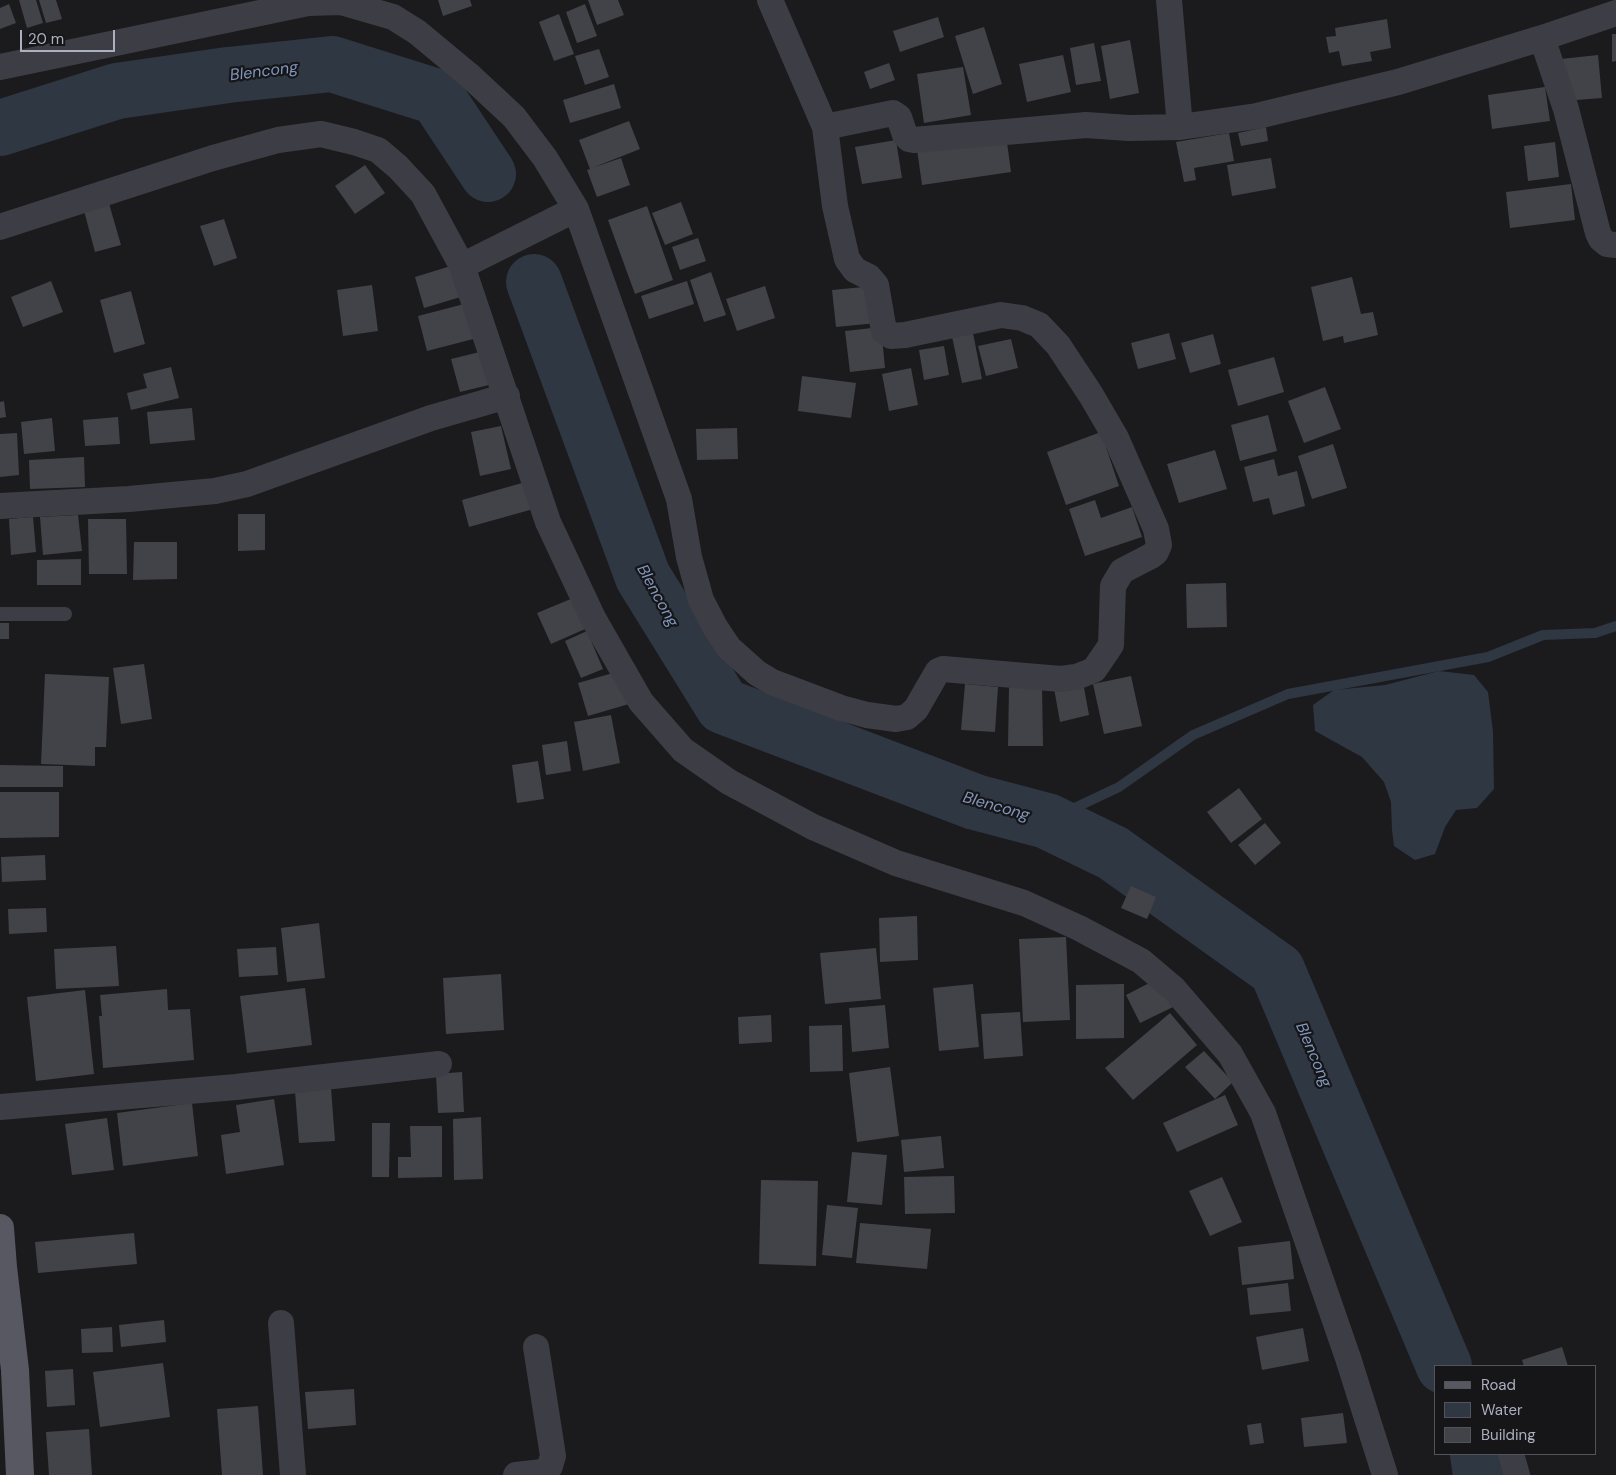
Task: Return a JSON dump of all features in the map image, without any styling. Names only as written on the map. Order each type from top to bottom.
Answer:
[{"type":"main road","points":[[0,1228],[1,1267],[15,1370],[20,1475]]},
{"type":"street","points":[[0,66],[308,3],[341,2],[390,8],[470,76],[514,118],[545,158],[576,209],[679,499],[689,556],[701,600],[715,627],[729,648],[757,673],[772,682],[841,708],[867,715],[896,719],[907,717],[916,709],[938,671],[943,669],[1061,679],[1076,677],[1094,670],[1112,645],[1112,586],[1122,571],[1156,552],[1159,545],[1156,529],[1116,438],[1091,395],[1058,345],[1039,325],[1022,318],[1001,315],[905,335],[891,336],[884,331],[876,286],[869,277],[855,270],[844,252],[835,206],[825,127],[770,0]]},
{"type":"street","points":[[1169,0],[1180,127]]},
{"type":"street","points":[[825,127],[893,113],[899,117],[905,135],[909,139],[914,140],[1086,124],[1129,128],[1180,127],[1257,116],[1398,82],[1542,38],[1616,13]]},
{"type":"street","points":[[1542,38],[1566,109],[1598,233],[1607,244],[1616,245]]},
{"type":"street","points":[[0,227],[213,158],[278,140],[321,134],[378,150],[398,167],[423,194],[471,261],[507,396],[548,522],[593,618],[641,702],[683,750],[729,782],[813,827],[896,863],[1024,902],[1079,928],[1141,962],[1174,989],[1230,1054],[1264,1113],[1386,1475]]},
{"type":"street","points":[[471,261],[576,209]]},
{"type":"street","points":[[0,506],[129,499],[216,491],[247,484],[431,418],[507,396]]},
{"type":"street","points":[[0,1107],[236,1087],[439,1064]]},
{"type":"street","points":[[281,1323],[293,1475]]},
{"type":"street","points":[[516,1475],[543,1472],[550,1466],[553,1456],[536,1347]]},
{"type":"street","points":[[1511,1455],[1517,1475]]},
{"type":"lane","points":[[0,614],[65,614]]},
{"type":"water","points":[[1439,671],[1474,675],[1488,692],[1493,732],[1494,789],[1477,808],[1456,810],[1445,827],[1435,854],[1415,860],[1394,846],[1391,802],[1384,782],[1362,757],[1315,731],[1313,705],[1334,690],[1385,685]]},
{"type":"building","points":[[19,0],[36,0],[43,23],[27,28]]},
{"type":"building","points":[[39,0],[56,0],[62,19],[46,23]]},
{"type":"building","points":[[438,0],[470,0],[472,6],[443,16]]},
{"type":"building","points":[[588,0],[618,0],[624,15],[597,25]]},
{"type":"building","points":[[9,4],[16,23],[0,29],[0,8]]},
{"type":"building","points":[[585,4],[597,36],[577,43],[566,12]]},
{"type":"building","points":[[559,14],[574,54],[554,61],[539,22]]},
{"type":"building","points":[[938,17],[944,37],[900,52],[893,31]]},
{"type":"building","points":[[1387,19],[1391,48],[1370,52],[1372,61],[1342,66],[1339,51],[1329,53],[1326,37],[1336,36],[1335,28]]},
{"type":"building","points":[[984,27],[1002,84],[973,94],[955,36]]},
{"type":"building","points":[[1612,34],[1616,34],[1616,61],[1612,62]]},
{"type":"building","points":[[1130,40],[1139,93],[1110,99],[1101,46]]},
{"type":"building","points":[[1094,43],[1101,81],[1076,85],[1070,48]]},
{"type":"building","points":[[599,49],[609,77],[585,85],[575,56]]},
{"type":"building","points":[[1063,55],[1071,92],[1027,102],[1019,64]]},
{"type":"building","points":[[1598,55],[1602,98],[1564,101],[1561,59]]},
{"type":"building","points":[[889,63],[895,80],[870,89],[864,72]]},
{"type":"building","points":[[963,67],[971,115],[924,123],[917,74]]},
{"type":"building","points":[[614,84],[621,108],[570,123],[563,100]]},
{"type":"building","points":[[1545,87],[1550,121],[1492,129],[1488,95]]},
{"type":"building","points":[[629,121],[640,149],[592,168],[621,158],[630,185],[597,197],[587,170],[590,169],[579,140]]},
{"type":"building","points":[[1266,127],[1268,141],[1241,146],[1238,133]]},
{"type":"building","points":[[1229,133],[1234,161],[1194,168],[1196,180],[1184,182],[1176,142]]},
{"type":"building","points":[[1006,135],[1011,172],[922,185],[917,149]]},
{"type":"building","points":[[896,140],[902,178],[862,184],[855,147]]},
{"type":"building","points":[[1555,142],[1559,177],[1528,181],[1524,146]]},
{"type":"building","points":[[1271,158],[1276,188],[1232,196],[1227,165]]},
{"type":"building","points":[[365,165],[385,193],[355,214],[335,186]]},
{"type":"building","points":[[1571,184],[1575,220],[1510,228],[1506,192]]},
{"type":"building","points":[[108,200],[121,245],[95,252],[83,207]]},
{"type":"building","points":[[681,202],[693,234],[665,245],[652,213]]},
{"type":"building","points":[[647,206],[673,280],[635,294],[608,220]]},
{"type":"building","points":[[224,219],[237,258],[214,266],[200,226]]},
{"type":"building","points":[[698,238],[706,261],[680,270],[672,247]]},
{"type":"building","points":[[454,265],[464,296],[424,308],[415,277]]},
{"type":"building","points":[[711,272],[726,315],[704,322],[690,280]]},
{"type":"building","points":[[1352,277],[1361,314],[1373,312],[1378,335],[1344,343],[1343,336],[1323,341],[1311,287]]},
{"type":"building","points":[[51,281],[63,312],[23,327],[11,297]]},
{"type":"building","points":[[687,281],[694,304],[649,319],[641,296]]},
{"type":"building","points":[[372,285],[378,331],[343,336],[337,290]]},
{"type":"building","points":[[765,286],[775,318],[737,331],[726,299]]},
{"type":"building","points":[[874,286],[877,323],[836,327],[832,290]]},
{"type":"building","points":[[131,291],[145,344],[114,353],[100,300]]},
{"type":"building","points":[[468,303],[477,338],[427,351],[418,316]]},
{"type":"building","points":[[881,327],[885,368],[850,372],[845,331]]},
{"type":"building","points":[[972,328],[982,379],[962,383],[951,332]]},
{"type":"building","points":[[1169,333],[1176,359],[1138,369],[1131,343]]},
{"type":"building","points":[[1213,334],[1221,364],[1190,373],[1181,343]]},
{"type":"building","points":[[1011,339],[1018,368],[986,376],[978,346]]},
{"type":"building","points":[[944,346],[949,375],[924,380],[919,350]]},
{"type":"building","points":[[488,350],[497,383],[460,392],[451,359]]},
{"type":"building","points":[[1274,357],[1284,392],[1238,406],[1228,370]]},
{"type":"building","points":[[171,367],[179,398],[131,410],[127,393],[147,388],[143,374]]},
{"type":"building","points":[[911,368],[918,405],[889,411],[882,374]]},
{"type":"building","points":[[802,376],[856,383],[851,418],[798,411]]},
{"type":"building","points":[[1325,387],[1341,429],[1304,443],[1288,401]]},
{"type":"building","points":[[4,401],[6,417],[0,418],[0,402]]},
{"type":"building","points":[[192,408],[195,440],[150,444],[147,412]]},
{"type":"building","points":[[1268,415],[1277,451],[1240,461],[1231,425]]},
{"type":"building","points":[[118,417],[120,444],[85,446],[83,420]]},
{"type":"building","points":[[52,418],[55,451],[24,454],[21,422]]},
{"type":"building","points":[[501,426],[511,469],[480,476],[471,432]]},
{"type":"building","points":[[737,428],[738,459],[697,460],[696,429]]},
{"type":"building","points":[[1101,432],[1119,486],[1066,505],[1047,452]]},
{"type":"building","points":[[17,433],[19,475],[0,477],[0,434]]},
{"type":"building","points":[[1333,444],[1347,488],[1312,499],[1298,456]]},
{"type":"building","points":[[1215,450],[1227,489],[1179,503],[1167,464]]},
{"type":"building","points":[[84,457],[85,487],[30,489],[29,460]]},
{"type":"building","points":[[1274,459],[1278,476],[1297,471],[1305,506],[1273,515],[1269,498],[1253,502],[1244,467]]},
{"type":"building","points":[[529,481],[537,508],[469,527],[462,500]]},
{"type":"building","points":[[1095,500],[1101,518],[1132,507],[1142,537],[1085,556],[1069,509]]},
{"type":"building","points":[[238,514],[265,514],[265,550],[238,551]]},
{"type":"building","points":[[78,515],[82,551],[43,555],[40,517]]},
{"type":"building","points":[[33,517],[36,552],[11,555],[9,519]]},
{"type":"building","points":[[88,519],[126,519],[127,574],[89,574]]},
{"type":"building","points":[[134,542],[177,542],[177,579],[133,580]]},
{"type":"building","points":[[81,559],[81,585],[37,585],[37,560]]},
{"type":"building","points":[[1226,583],[1227,627],[1187,628],[1186,584]]},
{"type":"building","points":[[578,596],[592,626],[551,644],[537,613]]},
{"type":"building","points":[[0,623],[9,623],[9,639],[0,639]]},
{"type":"building","points":[[587,631],[603,669],[581,678],[565,641]]},
{"type":"building","points":[[144,664],[152,719],[121,724],[113,668]]},
{"type":"building","points":[[620,671],[629,704],[588,716],[578,683]]},
{"type":"building","points":[[45,674],[109,677],[106,747],[95,747],[95,766],[41,764]]},
{"type":"building","points":[[1131,676],[1142,726],[1104,734],[1093,684]]},
{"type":"building","points":[[1083,682],[1089,715],[1060,722],[1054,688]]},
{"type":"building","points":[[965,684],[998,687],[995,732],[961,730]]},
{"type":"building","points":[[1009,687],[1042,687],[1043,746],[1008,746]]},
{"type":"building","points":[[611,715],[620,763],[583,771],[574,722]]},
{"type":"building","points":[[567,741],[571,771],[546,775],[542,745]]},
{"type":"building","points":[[538,761],[544,799],[517,803],[512,765]]},
{"type":"building","points":[[0,765],[63,766],[63,787],[0,787]]},
{"type":"building","points":[[1239,788],[1262,819],[1231,843],[1207,812]]},
{"type":"building","points":[[0,792],[59,792],[59,837],[0,838]]},
{"type":"building","points":[[1265,823],[1281,843],[1255,865],[1238,845]]},
{"type":"building","points":[[45,855],[46,880],[2,882],[1,857]]},
{"type":"building","points":[[1131,886],[1156,897],[1147,919],[1121,908]]},
{"type":"building","points":[[46,908],[47,932],[9,934],[8,909]]},
{"type":"building","points":[[917,916],[918,960],[880,962],[879,918]]},
{"type":"building","points":[[319,923],[325,978],[287,982],[281,928]]},
{"type":"building","points":[[1066,937],[1070,1020],[1023,1022],[1019,939]]},
{"type":"building","points":[[116,946],[119,986],[56,989],[54,949]]},
{"type":"building","points":[[276,947],[278,975],[239,977],[237,949]]},
{"type":"building","points":[[876,948],[881,999],[825,1004],[820,953]]},
{"type":"building","points":[[501,974],[504,1030],[446,1034],[443,978]]},
{"type":"building","points":[[1159,978],[1173,1007],[1140,1023],[1126,995]]},
{"type":"building","points":[[973,984],[979,1047],[939,1051],[933,988]]},
{"type":"building","points":[[1124,984],[1124,1038],[1076,1039],[1076,985]]},
{"type":"building","points":[[305,988],[312,1045],[247,1053],[240,996]]},
{"type":"building","points":[[167,989],[168,1010],[190,1009],[194,1060],[103,1068],[99,1016],[102,1016],[100,995]]},
{"type":"building","points":[[85,990],[94,1074],[36,1081],[27,997]]},
{"type":"building","points":[[885,1005],[889,1048],[852,1052],[849,1008]]},
{"type":"building","points":[[1020,1012],[1023,1056],[984,1059],[981,1014]]},
{"type":"building","points":[[1170,1013],[1197,1045],[1133,1100],[1105,1068]]},
{"type":"building","points":[[771,1015],[772,1042],[739,1044],[738,1017]]},
{"type":"building","points":[[842,1025],[843,1071],[810,1072],[809,1026]]},
{"type":"building","points":[[1204,1051],[1233,1082],[1215,1099],[1185,1067]]},
{"type":"building","points":[[890,1067],[899,1136],[857,1142],[849,1073]]},
{"type":"building","points":[[462,1072],[464,1112],[438,1113],[436,1074]]},
{"type":"building","points":[[331,1088],[335,1141],[299,1143],[295,1091]]},
{"type":"building","points":[[1225,1095],[1238,1125],[1177,1152],[1163,1123]]},
{"type":"building","points":[[274,1099],[284,1165],[226,1174],[221,1135],[240,1132],[236,1105]]},
{"type":"building","points":[[192,1103],[198,1156],[123,1166],[117,1113]]},
{"type":"building","points":[[481,1117],[483,1179],[454,1180],[453,1119]]},
{"type":"building","points":[[107,1118],[114,1170],[72,1175],[65,1124]]},
{"type":"building","points":[[372,1123],[390,1123],[389,1177],[372,1177]]},
{"type":"building","points":[[410,1126],[442,1126],[442,1177],[398,1178],[398,1157],[411,1157]]},
{"type":"building","points":[[941,1136],[944,1168],[904,1172],[901,1140]]},
{"type":"building","points":[[852,1152],[887,1155],[882,1205],[847,1202]]},
{"type":"building","points":[[954,1176],[955,1213],[905,1214],[904,1177]]},
{"type":"building","points":[[1222,1177],[1242,1222],[1210,1236],[1189,1191]]},
{"type":"building","points":[[761,1180],[818,1181],[816,1266],[759,1264]]},
{"type":"building","points":[[827,1205],[858,1208],[852,1258],[822,1255]]},
{"type":"building","points":[[860,1223],[931,1229],[927,1269],[856,1263]]},
{"type":"building","points":[[134,1233],[137,1264],[38,1273],[35,1242]]},
{"type":"building","points":[[1290,1241],[1294,1279],[1242,1285],[1238,1247]]},
{"type":"building","points":[[1288,1283],[1291,1311],[1250,1315],[1247,1288]]},
{"type":"building","points":[[164,1320],[166,1342],[121,1347],[119,1325]]},
{"type":"building","points":[[112,1327],[113,1352],[82,1353],[81,1329]]},
{"type":"building","points":[[1303,1328],[1309,1361],[1262,1370],[1256,1337]]},
{"type":"building","points":[[1562,1347],[1568,1365],[1524,1365],[1522,1360]]},
{"type":"building","points":[[163,1363],[170,1417],[100,1427],[93,1372]]},
{"type":"building","points":[[73,1369],[75,1405],[47,1407],[45,1371]]},
{"type":"building","points":[[354,1389],[356,1425],[308,1429],[305,1392]]},
{"type":"building","points":[[258,1406],[263,1475],[222,1475],[217,1409]]},
{"type":"building","points":[[1343,1413],[1347,1443],[1304,1447],[1301,1418]]},
{"type":"building","points":[[1261,1423],[1264,1443],[1250,1445],[1247,1425]]},
{"type":"building","points":[[89,1429],[92,1475],[49,1475],[46,1432]]},
{"type":"waterway","name":"Blencong","points":[[0,128],[117,91],[228,75],[332,64],[437,97],[488,174]]},
{"type":"waterway","name":"Blencong","points":[[534,282],[643,577],[723,706],[975,802],[1047,821],[1113,853],[1277,970],[1444,1365]]},
{"type":"waterway","points":[[1047,821],[1119,787],[1193,735],[1288,694],[1488,657],[1543,635],[1595,633],[1616,626]]},
{"type":"waterway","name":"Blencong","points":[[1478,1455],[1481,1475]]}]
